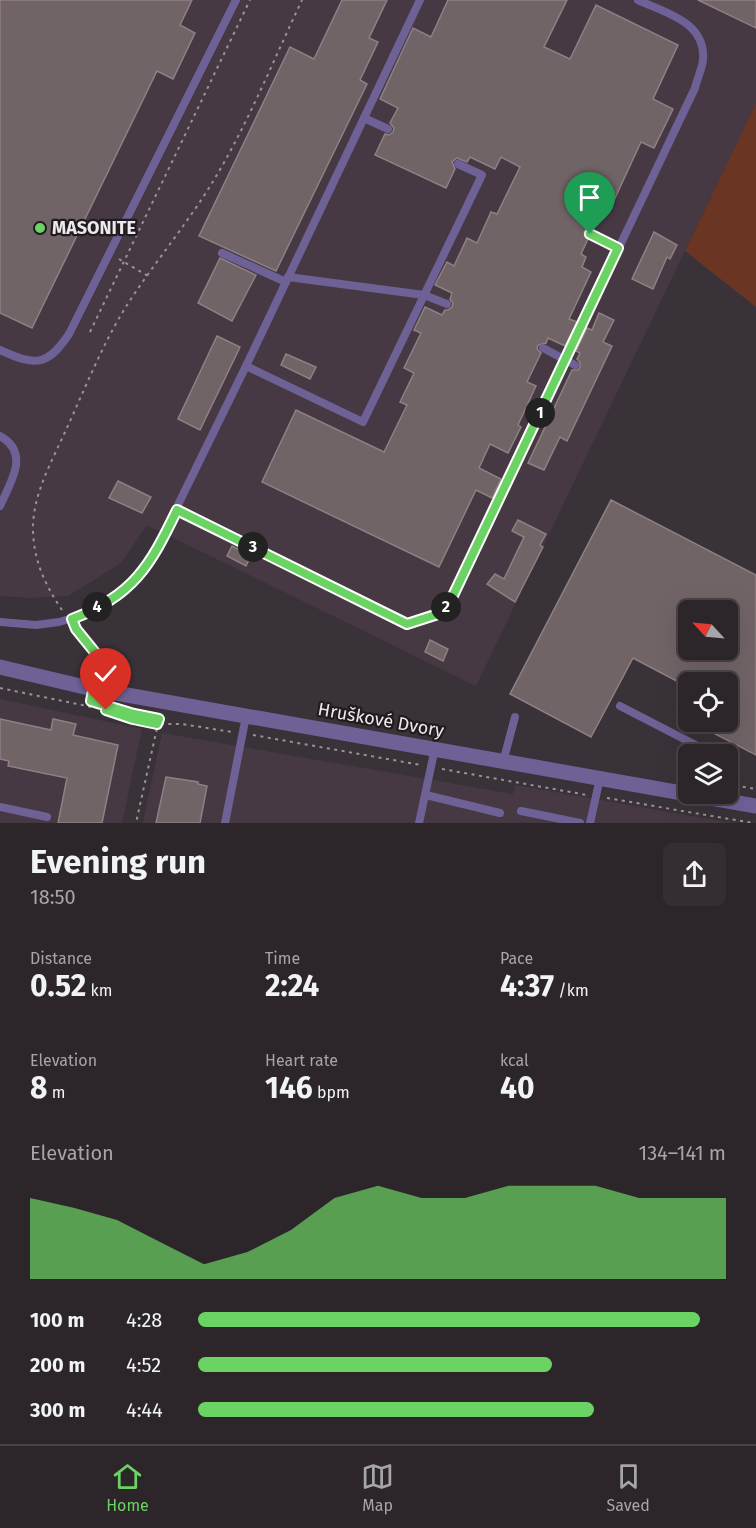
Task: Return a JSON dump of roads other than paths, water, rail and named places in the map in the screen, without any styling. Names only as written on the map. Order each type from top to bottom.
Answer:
[{"type":"street","name":"Hruškové Dvory","points":[[0,667],[93,689],[435,748],[503,762],[678,790]]},
{"type":"street","name":"Hruškové Dvory","points":[[738,801],[756,806]]},
{"type":"lane","points":[[0,350],[20,359],[33,361],[44,359],[57,352],[69,334],[236,0]]},
{"type":"lane","points":[[0,622],[36,625],[72,619],[122,594],[150,562],[177,510],[420,0]]},
{"type":"lane","points":[[177,510],[407,624],[438,614],[449,604],[695,88],[703,61],[701,42],[696,31],[687,24],[638,0]]},
{"type":"lane","points":[[364,118],[388,129]]},
{"type":"lane","points":[[246,366],[363,422],[482,175],[458,164]]},
{"type":"lane","points":[[590,234],[618,248]]},
{"type":"lane","points":[[222,252],[287,279],[424,295],[447,304]]},
{"type":"lane","points":[[543,348],[575,364]]},
{"type":"lane","points":[[0,436],[15,452],[17,468],[0,506]]},
{"type":"lane","points":[[620,706],[694,744]]},
{"type":"lane","points":[[225,823],[246,716]]},
{"type":"lane","points":[[503,762],[515,717]]},
{"type":"lane","points":[[420,823],[435,748]]},
{"type":"lane","points":[[590,823],[600,778]]},
{"type":"lane","points":[[426,795],[500,813]]},
{"type":"lane","points":[[0,807],[47,817]]},
{"type":"lane","points":[[521,811],[580,823]]},
{"type":"place","name":"MASONITE","points":[[40,228]]}]
